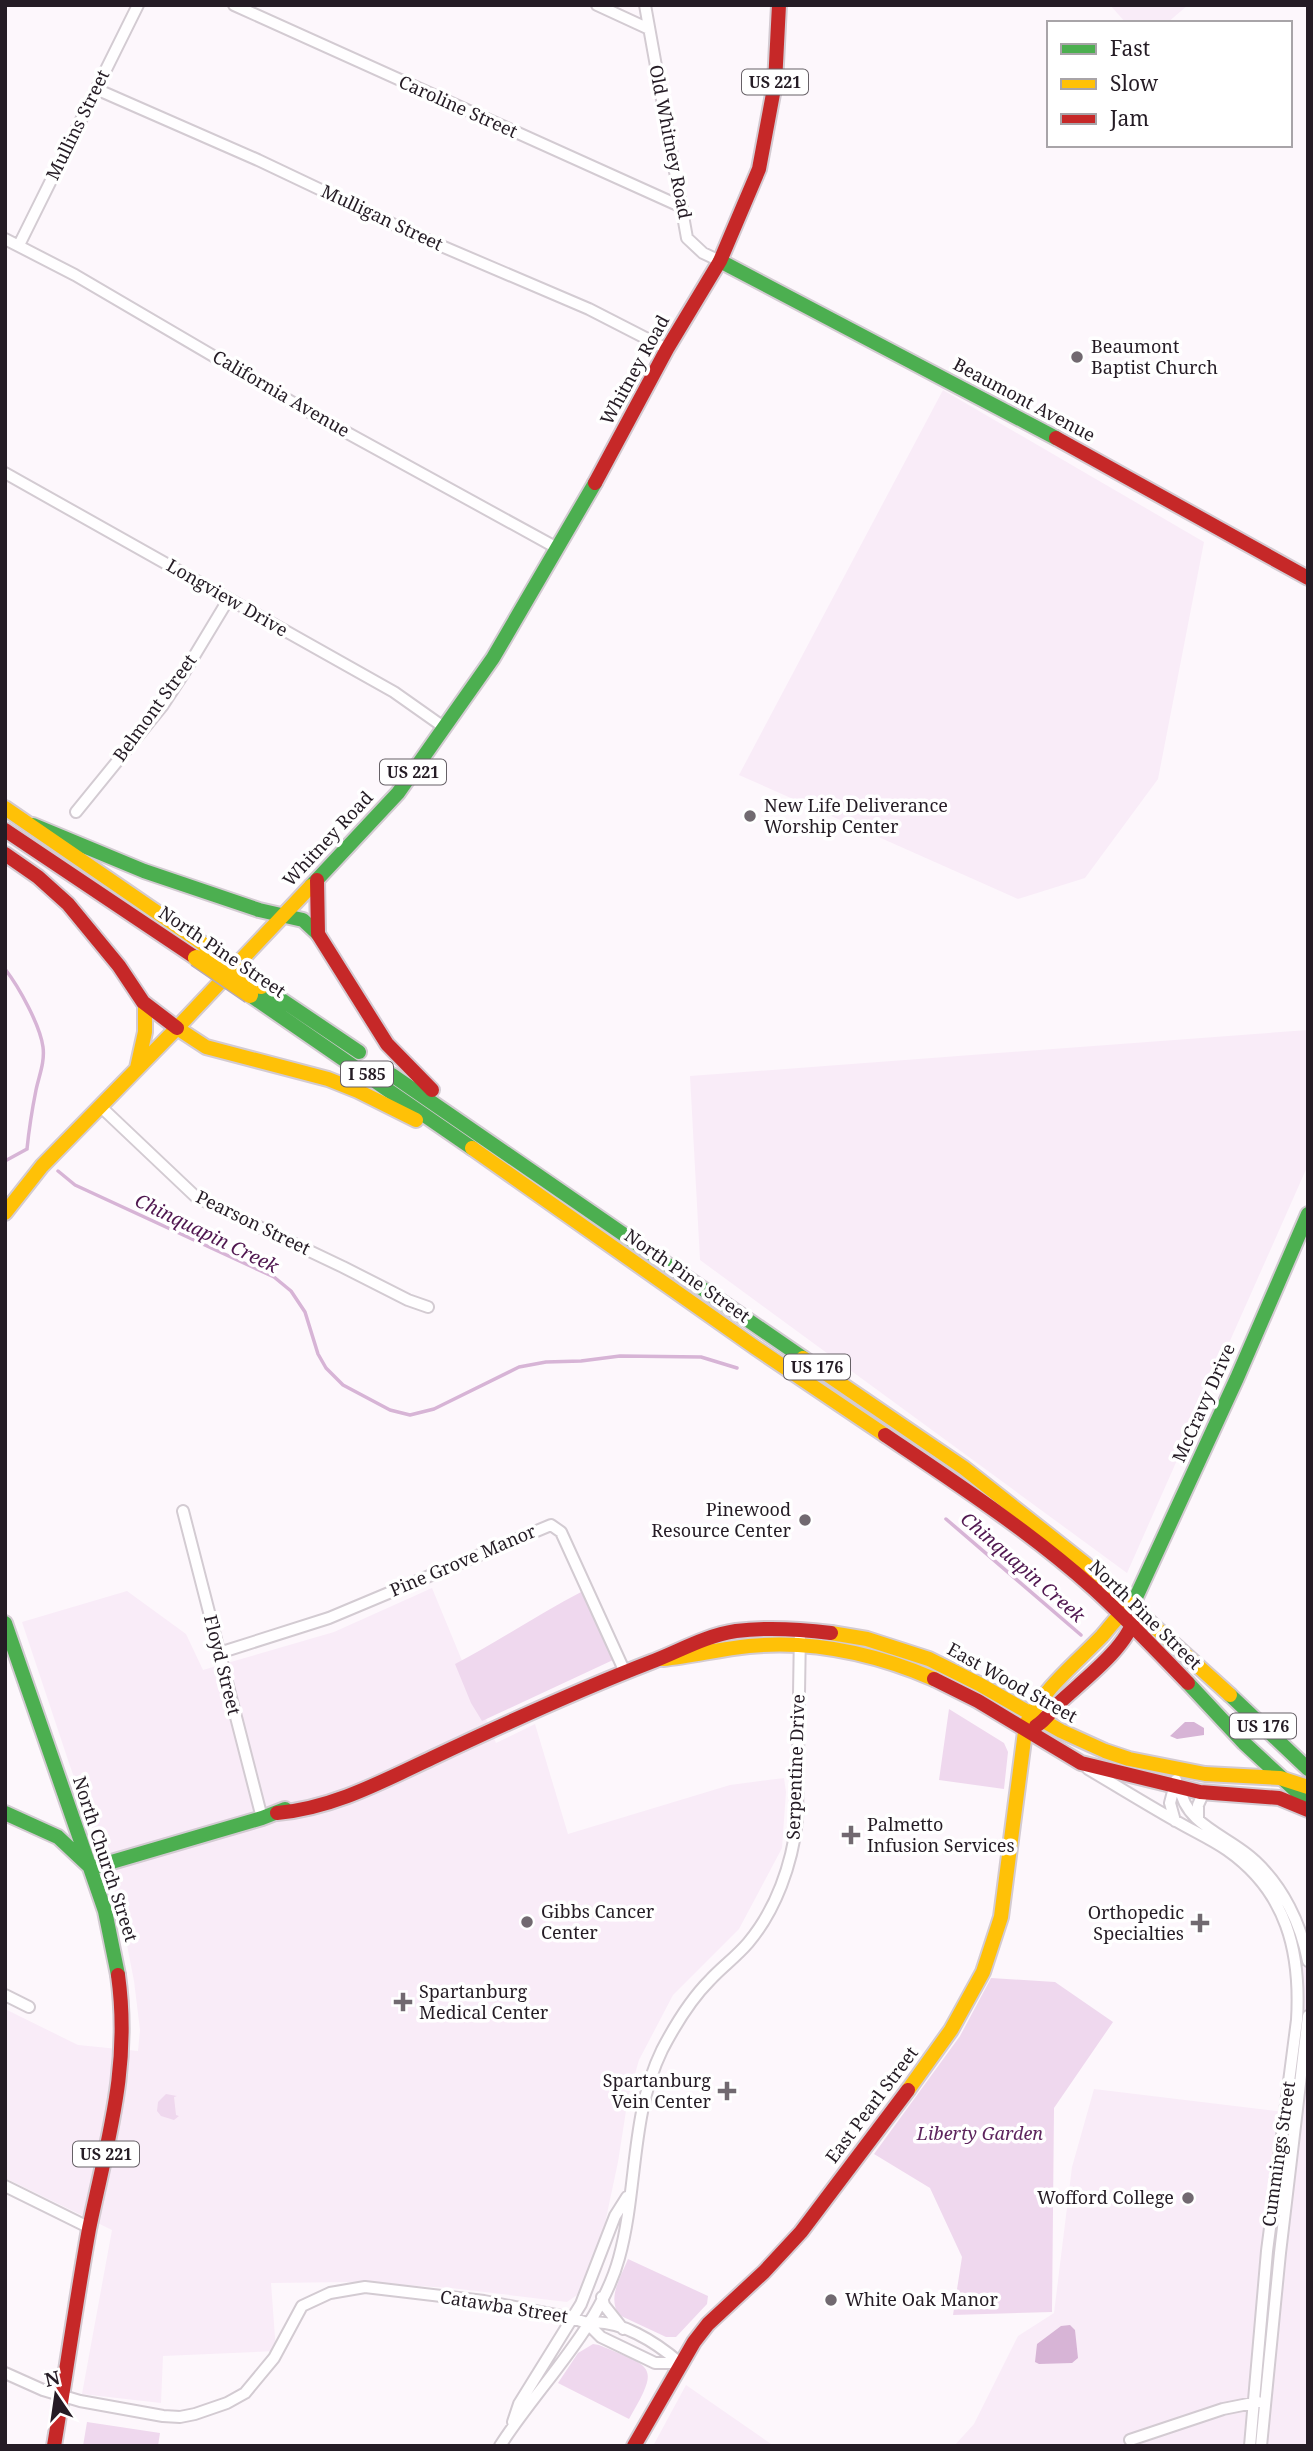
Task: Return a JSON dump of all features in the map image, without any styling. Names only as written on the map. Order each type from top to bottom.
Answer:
[{"type":"main road","name":"US 221","points":[[720,261],[759,169],[775,83],[779,5]]},
{"type":"main road","name":"Whitney Road","points":[[5,1213],[42,1166],[177,1028],[398,793],[510,631],[610,456],[667,349],[720,261]]},
{"type":"main road","name":"Beaumont Avenue","points":[[720,261],[1025,421],[1308,578]]},
{"type":"main road","name":"North Pine Street","points":[[5,808],[33,825],[201,952],[482,1156],[772,1359],[944,1473],[1193,1659],[1308,1769]]},
{"type":"main road","points":[[33,825],[144,871],[259,910],[303,920],[318,934],[387,1044],[422,1082],[491,1142]]},
{"type":"main road","name":"North Pine Street","points":[[5,830],[201,952]]},
{"type":"main road","points":[[5,854],[58,893],[95,935],[145,1005],[206,1048],[297,1070],[358,1091],[482,1156]]},
{"type":"main road","points":[[317,880],[318,934]]},
{"type":"main road","name":"North Pine Street","points":[[256,990],[491,1142],[964,1468],[1044,1530],[1126,1610]]},
{"type":"main road","points":[[137,1068],[145,1032],[145,1005]]},
{"type":"main road","name":"McCravy Drive","points":[[1126,1610],[1237,1378],[1308,1214]]},
{"type":"main road","points":[[1026,1733],[1037,1718],[1048,1689],[1126,1610],[1135,1621],[1117,1647],[1054,1708],[1037,1718]]},
{"type":"main road","name":"North Church Street","points":[[5,1623],[91,1868],[115,1949],[122,2018],[122,2050],[115,2113],[90,2228],[54,2446]]},
{"type":"main road","name":"North Pine Street","points":[[1132,1626],[1278,1777],[1308,1802]]},
{"type":"main road","name":"East Wood Street","points":[[91,1868],[269,1816],[306,1800],[363,1782],[390,1778],[624,1670],[658,1660],[800,1638],[855,1637],[916,1654],[957,1672],[1037,1718],[1108,1753],[1205,1792],[1267,1794],[1308,1810]]},
{"type":"main road","name":"East Wood Street","points":[[800,1638],[931,1676],[988,1706],[1026,1733],[1076,1762],[1139,1779],[1178,1781],[1205,1774],[1278,1777],[1308,1787]]},
{"type":"main road","name":"East Pearl Street","points":[[634,2446],[680,2363],[708,2324],[764,2272],[801,2232],[936,2052],[976,1987],[1001,1917],[1026,1733]]},
{"type":"main road","points":[[5,1813],[58,1837],[91,1868]]},
{"type":"street","name":"Mullins Street","points":[[19,245],[138,5]]},
{"type":"street","name":"Caroline Street","points":[[234,5],[682,207]]},
{"type":"street","points":[[597,5],[649,30]]},
{"type":"street","name":"Old Whitney Road","points":[[645,5],[688,238],[703,253],[720,261]]},
{"type":"street","name":"Mulligan Street","points":[[96,89],[258,160],[418,236],[589,309],[667,349]]},
{"type":"street","name":"California Avenue","points":[[5,239],[75,275],[302,408],[557,548]]},
{"type":"street","name":"Longview Drive","points":[[5,473],[394,692],[445,728]]},
{"type":"street","name":"Belmont Street","points":[[76,812],[163,705],[228,600]]},
{"type":"street","name":"Pearson Street","points":[[100,1106],[196,1197],[408,1300],[428,1307]]},
{"type":"street","name":"Floyd Street","points":[[183,1511],[219,1653],[269,1816]]},
{"type":"street","name":"Pine Grove Manor","points":[[219,1653],[341,1614],[551,1525],[561,1532],[624,1670]]},
{"type":"street","name":"Serpentine Drive","points":[[509,2431],[568,2354],[602,2298],[618,2260],[640,2115],[649,2080],[661,2052],[696,1996],[754,1935],[772,1905],[788,1866],[797,1821],[800,1638]]},
{"type":"street","name":"Cummings Street","points":[[1076,1762],[1228,1851],[1257,1877],[1287,1924],[1297,1967],[1297,2021],[1266,2251],[1259,2402],[1261,2446]]},
{"type":"street","points":[[1120,1788],[1139,1779]]},
{"type":"street","points":[[1178,1781],[1184,1805],[1198,1819],[1242,1849],[1269,1876],[1296,1921],[1308,1961]]},
{"type":"street","points":[[1175,1821],[1170,1803],[1178,1781]]},
{"type":"street","points":[[1198,1819],[1198,1805],[1205,1792]]},
{"type":"street","points":[[5,1995],[29,2007]]},
{"type":"street","name":"Cummings Street","points":[[1250,2446],[1259,2402],[1280,2253],[1308,2016]]},
{"type":"street","points":[[5,2186],[90,2228]]},
{"type":"street","name":"Serpentine Drive","points":[[509,2431],[519,2404],[587,2291],[615,2216],[630,2194]]},
{"type":"street","name":"Catawba Street","points":[[5,2373],[62,2396],[163,2416],[195,2414],[227,2403],[245,2393],[274,2358],[302,2306],[330,2293],[365,2287],[484,2301],[572,2318],[587,2323],[601,2337],[656,2362],[680,2363]]},
{"type":"street","name":"Catawba Street","points":[[602,2298],[604,2305],[623,2329]]},
{"type":"street","name":"Catawba Street","points":[[587,2323],[601,2321],[623,2329],[662,2348],[680,2363]]},
{"type":"street","points":[[1130,2440],[1223,2409],[1259,2402]]},
{"type":"street","points":[[500,2446],[509,2431]]},
{"type":"shaded area","points":[[1110,5],[1188,5],[1169,21],[1124,21]]},
{"type":"shaded area","points":[[943,390],[1204,542],[1158,779],[1085,878],[1018,899],[739,775]]},
{"type":"shaded area","points":[[1308,1030],[1308,1165],[1127,1573],[700,1260],[690,1076]]},
{"type":"shaded area","name":"Spartanburg Medical Center","points":[[432,1588],[496,1743],[535,1724],[568,1834],[730,1785],[784,1778],[786,1792],[782,1848],[739,1929],[673,1995],[639,2060],[628,2098],[600,2247],[580,2293],[567,2302],[451,2288],[350,2282],[271,2283],[276,2351],[163,2356],[161,2403],[82,2394],[112,2230],[5,2178],[5,2009],[78,2045],[138,2051],[140,2030],[134,1981],[118,1899],[22,1622],[127,1591],[186,1634],[203,1670],[334,1632]]},
{"type":"shaded area","points":[[1185,1722],[1194,1722],[1204,1728],[1204,1735],[1177,1739],[1170,1736]]},
{"type":"shaded area","name":"Wofford College","points":[[1305,1946],[1308,1947],[1308,2446],[954,2446],[974,2424],[1018,2336],[1054,2313],[1072,2167],[1094,2089],[1285,2112]]},
{"type":"shaded area","points":[[1070,2325],[1075,2330],[1078,2358],[1072,2363],[1035,2362],[1037,2344],[1061,2326]]},
{"type":"shaded area","points":[[686,2385],[774,2446],[653,2446]]},
{"type":"green space","points":[[583,1591],[613,1660],[482,1721],[471,1703],[455,1664]]},
{"type":"green space","points":[[949,1709],[1004,1743],[1008,1752],[1004,1789],[939,1780]]},
{"type":"green space","name":"Liberty Garden","points":[[991,1978],[1055,1982],[1113,2022],[1054,2108],[1052,2312],[953,2315],[962,2257],[930,2188],[874,2154],[960,2036]]},
{"type":"green space","points":[[166,2094],[177,2096],[174,2097],[176,2115],[179,2116],[174,2120],[161,2116],[157,2111],[158,2102]]},
{"type":"green space","points":[[628,2259],[708,2296],[707,2304],[676,2337],[666,2337],[619,2315],[614,2301],[615,2294]]},
{"type":"green space","points":[[593,2344],[631,2359],[646,2370],[648,2377],[645,2387],[629,2419],[558,2383],[578,2353]]},
{"type":"green space","points":[[87,2422],[160,2433],[158,2446],[83,2446]]},
{"type":"waterway","name":"Chinquapin Creek","points":[[5,969],[28,1006],[43,1047],[27,1149]]},
{"type":"waterway","points":[[5,1161],[27,1149]]},
{"type":"waterway","name":"Chinquapin Creek","points":[[58,1171],[75,1185],[274,1277],[291,1291],[305,1312],[318,1354],[326,1368],[343,1385],[390,1410],[410,1415],[434,1409],[519,1367],[546,1362],[620,1356],[701,1357],[737,1368]]},
{"type":"waterway","name":"Chinquapin Creek","points":[[946,1519],[1081,1635]]},
{"type":"traffic: fast","points":[[720,261],[1056,438]]},
{"type":"traffic: fast","points":[[311,886],[398,793],[493,658],[595,483]]},
{"type":"traffic: fast","points":[[33,825],[144,871],[259,910],[303,920],[318,934]]},
{"type":"traffic: fast","points":[[261,986],[359,1052]]},
{"type":"traffic: fast","points":[[250,995],[472,1148]]},
{"type":"traffic: fast","points":[[392,1075],[803,1358]]},
{"type":"traffic: fast","points":[[1132,1606],[1237,1378],[1308,1214]]},
{"type":"traffic: fast","points":[[5,1623],[105,1911],[118,1975]]},
{"type":"traffic: fast","points":[[1188,1683],[1244,1743],[1308,1802]]},
{"type":"traffic: fast","points":[[1230,1695],[1308,1769]]},
{"type":"traffic: fast","points":[[5,1813],[58,1837],[91,1868],[285,1809]]},
{"type":"traffic: slow","points":[[5,808],[206,946]]},
{"type":"traffic: slow","points":[[5,1213],[42,1166],[311,886]]},
{"type":"traffic: slow","points":[[206,946],[261,986]]},
{"type":"traffic: slow","points":[[196,958],[250,995]]},
{"type":"traffic: slow","points":[[137,1068],[145,1032],[145,1005]]},
{"type":"traffic: slow","points":[[177,1028],[206,1047],[328,1079],[416,1120]]},
{"type":"traffic: slow","points":[[472,1148],[756,1348],[885,1435]]},
{"type":"traffic: slow","points":[[803,1358],[964,1468],[1084,1563],[1230,1695]]},
{"type":"traffic: slow","points":[[908,2090],[951,2030],[983,1972],[1001,1917],[1026,1724],[1051,1688],[1128,1608]]},
{"type":"traffic: slow","points":[[831,1633],[867,1639],[929,1659],[1061,1731],[1129,1759],[1205,1774],[1280,1778],[1308,1787]]},
{"type":"traffic: slow","points":[[663,1659],[749,1646],[796,1645],[867,1656],[934,1679]]},
{"type":"traffic: jam","points":[[595,483],[667,349],[720,261],[759,169],[775,83],[779,5]]},
{"type":"traffic: jam","points":[[1056,438],[1308,578]]},
{"type":"traffic: jam","points":[[5,830],[196,958]]},
{"type":"traffic: jam","points":[[5,854],[38,877],[68,904],[119,966],[143,1002],[177,1028]]},
{"type":"traffic: jam","points":[[317,880],[318,934]]},
{"type":"traffic: jam","points":[[318,934],[387,1044],[432,1090]]},
{"type":"traffic: jam","points":[[885,1435],[992,1508],[1069,1567],[1188,1683]]},
{"type":"traffic: jam","points":[[1036,1726],[1113,1653],[1130,1629],[1134,1618]]},
{"type":"traffic: jam","points":[[277,1813],[318,1806],[356,1793],[540,1708],[713,1636],[760,1629],[831,1633]]},
{"type":"traffic: jam","points":[[934,1679],[978,1701],[1081,1763],[1200,1792],[1279,1798],[1308,1810]]},
{"type":"traffic: jam","points":[[54,2446],[89,2229],[115,2104],[121,2042],[118,1975]]},
{"type":"traffic: jam","points":[[634,2446],[694,2342],[708,2324],[764,2272],[801,2232],[908,2090]]},
{"type":"place","name":"Beaumont Baptist Church","points":[[1077,357]]},
{"type":"place","name":"New Life Deliverance Worship Center","points":[[750,816]]},
{"type":"place","name":"Pinewood Resource Center","points":[[805,1520]]},
{"type":"place","name":"Palmetto Infusion Services","points":[[851,1835]]},
{"type":"place","name":"Gibbs Cancer Center","points":[[527,1922]]},
{"type":"place","name":"Orthopedic Specialties","points":[[1200,1923]]},
{"type":"place","name":"Spartanburg Medical Center","points":[[403,2002]]},
{"type":"place","name":"Spartanburg Vein Center","points":[[727,2091]]},
{"type":"place","name":"Wofford College","points":[[1188,2198]]},
{"type":"place","name":"White Oak Manor","points":[[831,2300]]}]
